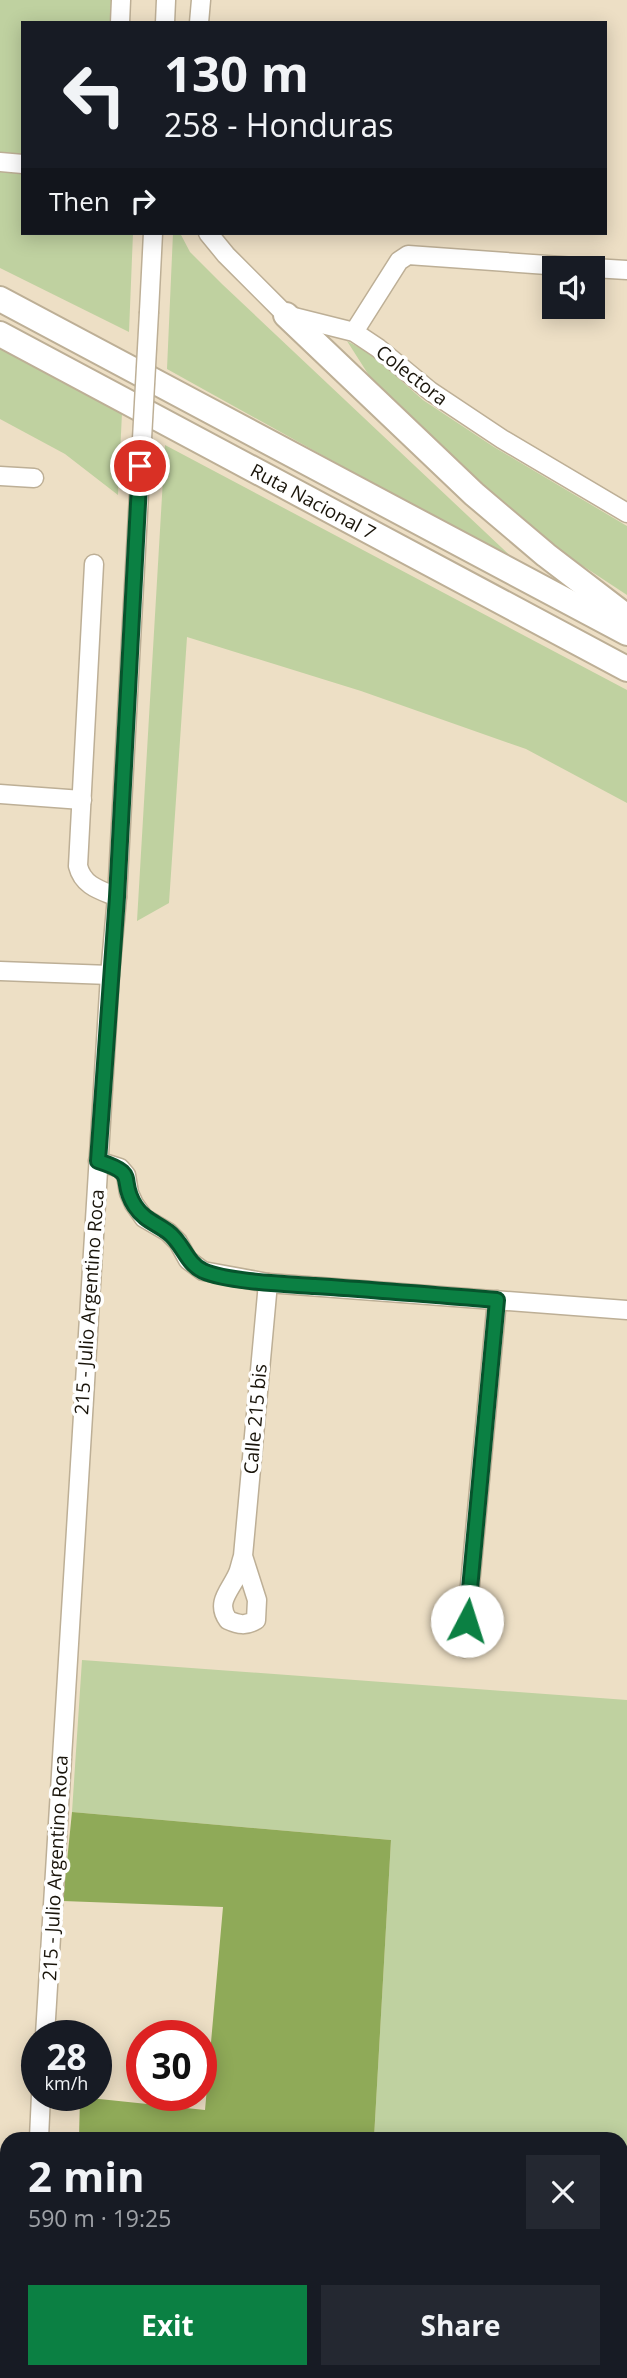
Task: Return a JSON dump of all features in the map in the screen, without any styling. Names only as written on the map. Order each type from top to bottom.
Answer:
[{"type":"highway","name":"Ruta Nacional 7","points":[[0,299],[627,633]]},
{"type":"highway","points":[[286,315],[474,494],[546,555],[627,617]]},
{"type":"highway","name":"Ruta Nacional 7","points":[[0,334],[627,669]]},
{"type":"street","points":[[120,21],[121,0]]},
{"type":"street","points":[[164,21],[166,0]]},
{"type":"street","points":[[200,21],[201,0]]},
{"type":"street","points":[[0,162],[21,163]]},
{"type":"street","name":"215 - Julio Argentino Roca","points":[[46,2020],[98,1161],[117,897],[153,235]]},
{"type":"street","points":[[210,235],[286,315]]},
{"type":"street","points":[[354,332],[399,261],[408,255],[542,265]]},
{"type":"street","points":[[605,269],[627,270]]},
{"type":"street","name":"Colectora","points":[[286,315],[354,332],[450,405],[627,513]]},
{"type":"street","points":[[0,476],[34,478]]},
{"type":"street","points":[[94,564],[78,866],[80,877],[91,886],[117,897]]},
{"type":"street","points":[[0,794],[82,800]]},
{"type":"street","points":[[0,971],[110,975]]},
{"type":"street","points":[[98,1161],[120,1168],[125,1175],[134,1205],[144,1218],[168,1232],[178,1242],[188,1260],[203,1271],[268,1283],[627,1310]]},
{"type":"street","name":"Calle 215 bis","points":[[243,1556],[268,1283]]},
{"type":"street","points":[[464,1648],[497,1300]]},
{"type":"street","points":[[39,2132],[40,2111]]},
{"type":"green space","points":[[0,0],[115,0],[113,21],[21,21],[21,154],[0,152]]},
{"type":"green space","points":[[0,167],[21,168],[21,235],[133,235],[129,332],[0,268]]},
{"type":"green space","points":[[173,235],[181,235],[190,252],[222,284],[520,565],[167,369]]},
{"type":"green space","points":[[347,341],[371,354],[423,400],[494,447],[627,526],[627,595],[545,541],[450,456],[370,377]]},
{"type":"green space","points":[[0,348],[122,413],[118,495],[65,454],[0,419]]},
{"type":"green space","points":[[165,445],[627,690],[627,803],[526,749],[361,691],[187,637],[169,903],[137,921]]},
{"type":"green space","points":[[82,1660],[627,1700],[627,2132],[374,2132],[391,1840],[72,1812]]},
{"type":"green space","points":[[72,1812],[391,1840],[374,2132],[79,2132],[80,2111],[112,2111],[112,2100],[126,2102],[126,2111],[217,2111],[217,2020],[213,2020],[223,1907],[63,1901]]},
{"type":"route","points":[[140,466],[117,897],[98,1161],[120,1168],[125,1175],[134,1205],[144,1218],[168,1232],[178,1242],[188,1260],[203,1271],[268,1283],[497,1300],[467,1621]]}]
